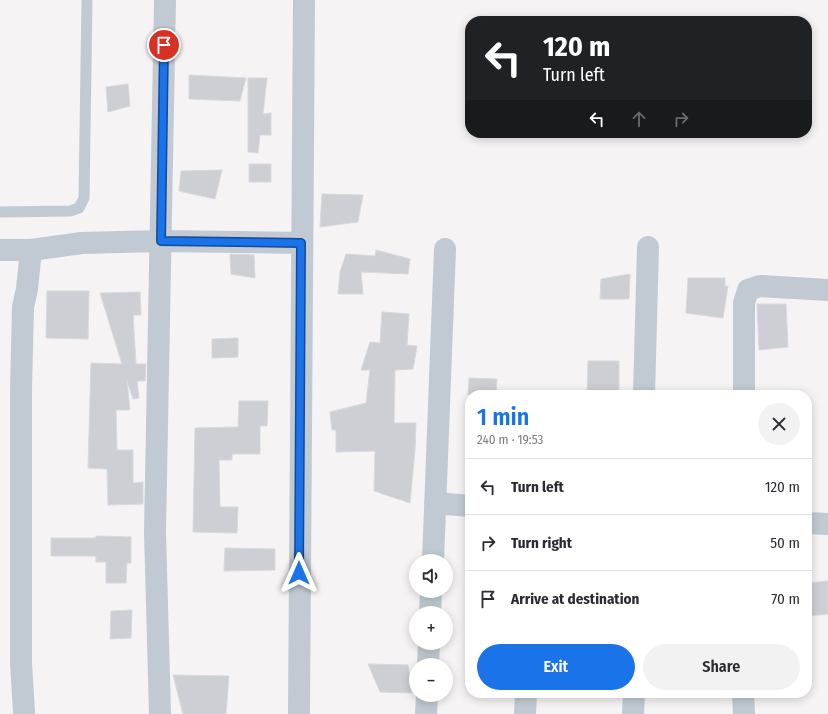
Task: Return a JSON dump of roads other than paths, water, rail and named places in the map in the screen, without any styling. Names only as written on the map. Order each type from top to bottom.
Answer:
[{"type":"street","points":[[160,714],[155,532],[165,0]]},
{"type":"street","points":[[299,714],[301,243],[304,0]]},
{"type":"street","points":[[0,250],[31,250],[82,244],[161,241],[301,243]]},
{"type":"street","points":[[644,390],[648,247]]},
{"type":"street","points":[[432,554],[445,249]]},
{"type":"street","points":[[24,712],[21,663],[21,382],[23,307],[27,289],[31,250]]},
{"type":"street","points":[[744,390],[744,303],[748,290],[760,286],[828,290]]},
{"type":"street","points":[[435,504],[465,506]]},
{"type":"street","points":[[812,523],[828,524]]},
{"type":"street","points":[[525,714],[526,698]]},
{"type":"street","points":[[633,714],[634,698]]},
{"type":"street","points":[[743,698],[744,714]]},
{"type":"street","points":[[426,714],[427,702]]},
{"type":"lane","points":[[0,212],[70,211],[79,208],[84,198],[87,0]]}]
